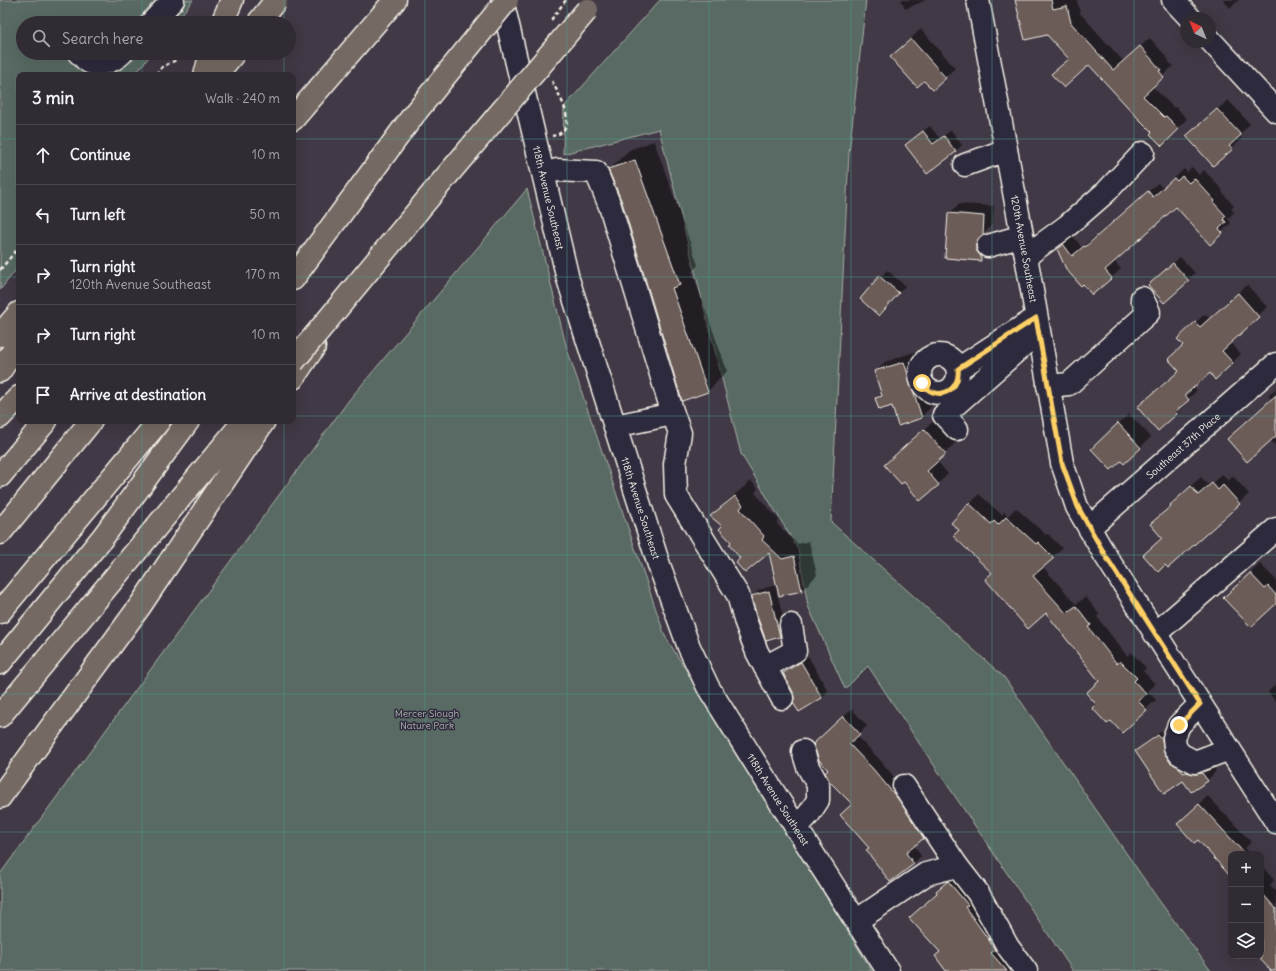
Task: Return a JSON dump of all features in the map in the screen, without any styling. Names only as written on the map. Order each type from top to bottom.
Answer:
[{"type":"highway","points":[[225,16],[232,0]]},
{"type":"highway","points":[[263,16],[276,0]]},
{"type":"highway","points":[[296,115],[394,0]]},
{"type":"highway","points":[[296,256],[507,0]]},
{"type":"highway","points":[[296,358],[591,5]]},
{"type":"highway","points":[[206,72],[209,60]]},
{"type":"highway","points":[[218,72],[228,60]]},
{"type":"highway","points":[[296,275],[415,113]]},
{"type":"highway","points":[[296,374],[375,262]]},
{"type":"highway","points":[[0,335],[16,316]]},
{"type":"highway","points":[[0,372],[16,347]]},
{"type":"highway","points":[[0,416],[16,399]]},
{"type":"highway","points":[[0,476],[43,424]]},
{"type":"highway","points":[[0,533],[89,424]]},
{"type":"highway","points":[[0,612],[157,424]]},
{"type":"highway","points":[[0,663],[103,537],[186,424]]},
{"type":"highway","points":[[0,716],[242,424]]},
{"type":"highway","points":[[0,797],[140,606],[262,424]]},
{"type":"street","points":[[158,16],[174,0]]},
{"type":"street","name":"118th Avenue Southeast","points":[[502,0],[568,279],[659,565],[689,646],[708,687],[888,971]]},
{"type":"street","name":"120th Avenue Southeast","points":[[978,0],[1024,246],[1062,463],[1078,507],[1105,555],[1276,822]]},
{"type":"street","points":[[1173,0],[1184,12]]},
{"type":"street","points":[[1216,46],[1276,111]]},
{"type":"street","points":[[86,60],[101,64],[111,60]]},
{"type":"street","points":[[965,165],[1006,150]]},
{"type":"street","points":[[988,246],[1024,246],[1067,226],[1106,192],[1143,153]]},
{"type":"street","points":[[544,174],[557,170],[596,172],[610,206],[680,433],[675,464],[676,495],[738,595],[745,620],[757,652],[782,698]]},
{"type":"street","points":[[1048,386],[1069,384],[1149,312],[1142,298]]},
{"type":"street","points":[[958,369],[1037,325]]},
{"type":"street","points":[[957,429],[944,415],[1037,325]]},
{"type":"street","name":"Southeast 37th Place","points":[[1089,528],[1276,364]]},
{"type":"street","points":[[615,426],[673,414]]},
{"type":"street","points":[[1155,634],[1276,529]]},
{"type":"street","points":[[765,667],[795,651],[791,625]]},
{"type":"street","points":[[1200,704],[1179,725],[1174,738],[1175,747],[1180,754],[1195,762],[1229,749]]},
{"type":"street","points":[[796,828],[809,814],[818,800],[818,785],[808,767],[803,751]]},
{"type":"street","points":[[904,786],[957,866],[978,893],[1008,947],[1026,971]]},
{"type":"street","points":[[856,921],[926,874],[957,866]]},
{"type":"path","points":[[158,72],[162,67],[176,60]]},
{"type":"path","points":[[0,270],[16,251]]},
{"type":"green space","points":[[0,0],[193,0],[180,16],[16,16],[16,60],[147,60],[137,72],[16,72],[16,270],[0,290]]},
{"type":"green space","points":[[660,0],[866,0],[849,153],[831,522],[1004,677],[1158,899],[1211,971],[1073,971],[868,666],[845,689],[808,606],[798,549],[741,454],[659,129],[563,154],[564,107]]},
{"type":"green space","name":"Mercer Slough Nature Park","points":[[527,189],[567,349],[665,636],[872,971],[0,971],[0,874],[349,400]]},
{"type":"building","points":[[1015,0],[1051,0],[1053,9],[1067,6],[1071,23],[1113,70],[1140,46],[1161,70],[1159,71],[1164,77],[1143,96],[1164,117],[1166,116],[1179,129],[1162,146],[1150,134],[1152,132],[1089,65],[1064,88],[1051,74],[1069,59],[1047,35],[1025,40]]},
{"type":"building","points":[[911,39],[946,78],[933,90],[924,81],[917,87],[890,57]]},
{"type":"building","points":[[1217,109],[1241,135],[1229,146],[1233,149],[1213,166],[1186,136]]},
{"type":"building","points":[[923,131],[933,144],[944,136],[956,152],[927,174],[905,145]]},
{"type":"building","points":[[635,160],[680,285],[672,288],[708,392],[682,401],[622,202],[608,169]]},
{"type":"building","points":[[1182,176],[1189,183],[1194,178],[1215,201],[1213,202],[1226,216],[1223,219],[1226,222],[1219,229],[1223,233],[1210,245],[1176,207],[1105,270],[1112,278],[1092,295],[1083,284],[1081,286],[1066,269],[1057,249],[1063,244],[1072,256],[1084,246],[1085,247],[1148,191],[1153,197],[1174,178],[1177,181]]},
{"type":"building","points":[[948,213],[984,216],[983,235],[976,243],[976,250],[981,256],[981,261],[945,258]]},
{"type":"building","points":[[1173,263],[1189,281],[1164,303],[1148,285]]},
{"type":"building","points":[[879,276],[899,293],[879,316],[860,299]]},
{"type":"building","points":[[1238,293],[1259,317],[1222,351],[1233,363],[1215,380],[1210,373],[1185,395],[1189,400],[1175,412],[1177,414],[1158,431],[1137,407],[1179,371],[1168,359],[1183,345],[1177,339],[1195,322],[1200,327]]},
{"type":"building","points":[[904,362],[922,418],[898,426],[892,406],[879,410],[875,398],[882,396],[874,371]]},
{"type":"building","points":[[1276,395],[1276,436],[1247,462],[1227,439]]},
{"type":"building","points":[[1118,423],[1141,448],[1124,464],[1121,461],[1111,470],[1091,449]]},
{"type":"building","points":[[924,429],[946,454],[927,471],[939,485],[920,501],[904,482],[901,484],[884,465]]},
{"type":"building","points":[[1212,483],[1218,490],[1223,485],[1240,504],[1168,568],[1165,565],[1158,572],[1143,555],[1162,538],[1150,524],[1191,486],[1198,495]]},
{"type":"building","points":[[735,496],[743,505],[740,509],[764,536],[762,540],[782,559],[794,556],[802,591],[779,596],[769,553],[745,573],[736,563],[740,558],[729,545],[731,542],[719,529],[722,526],[710,516]]},
{"type":"building","points":[[969,503],[991,524],[994,521],[998,525],[1006,517],[1036,544],[1038,542],[1054,558],[1033,576],[1066,613],[1076,606],[1091,625],[1088,627],[1117,664],[1120,661],[1137,678],[1134,681],[1146,694],[1138,701],[1147,710],[1122,733],[1111,721],[1107,724],[1092,708],[1096,704],[1086,693],[1099,681],[1046,613],[1028,629],[985,579],[992,573],[953,536],[959,530],[951,523]]},
{"type":"building","points":[[1250,573],[1265,589],[1268,586],[1276,595],[1276,604],[1251,627],[1223,598]]},
{"type":"building","points":[[769,591],[780,637],[766,641],[751,596]]},
{"type":"building","points":[[801,662],[822,698],[799,712],[793,703],[793,692],[783,673]]},
{"type":"building","points":[[843,716],[860,734],[849,744],[873,769],[899,800],[924,838],[906,853],[914,864],[890,882],[866,850],[869,848],[840,815],[852,804],[829,781],[825,773],[828,770],[819,760],[813,744]]},
{"type":"building","points":[[1158,735],[1162,740],[1165,754],[1170,762],[1180,768],[1183,773],[1202,773],[1208,781],[1191,792],[1183,781],[1164,794],[1135,751]]},
{"type":"building","points":[[1199,804],[1242,851],[1228,851],[1228,874],[1198,840],[1194,843],[1177,824]]},
{"type":"building","points":[[948,881],[968,905],[965,907],[995,950],[991,953],[1007,971],[946,971],[935,956],[940,952],[909,918]]},
{"type":"building","points":[[1264,895],[1276,909],[1276,971],[1271,971],[1261,960],[1264,959]]},
{"type":"route","points":[[922,383],[930,392],[942,393],[948,391],[957,382],[958,369],[1036,318],[1062,463],[1078,507],[1105,555],[1200,704],[1179,725]]}]
